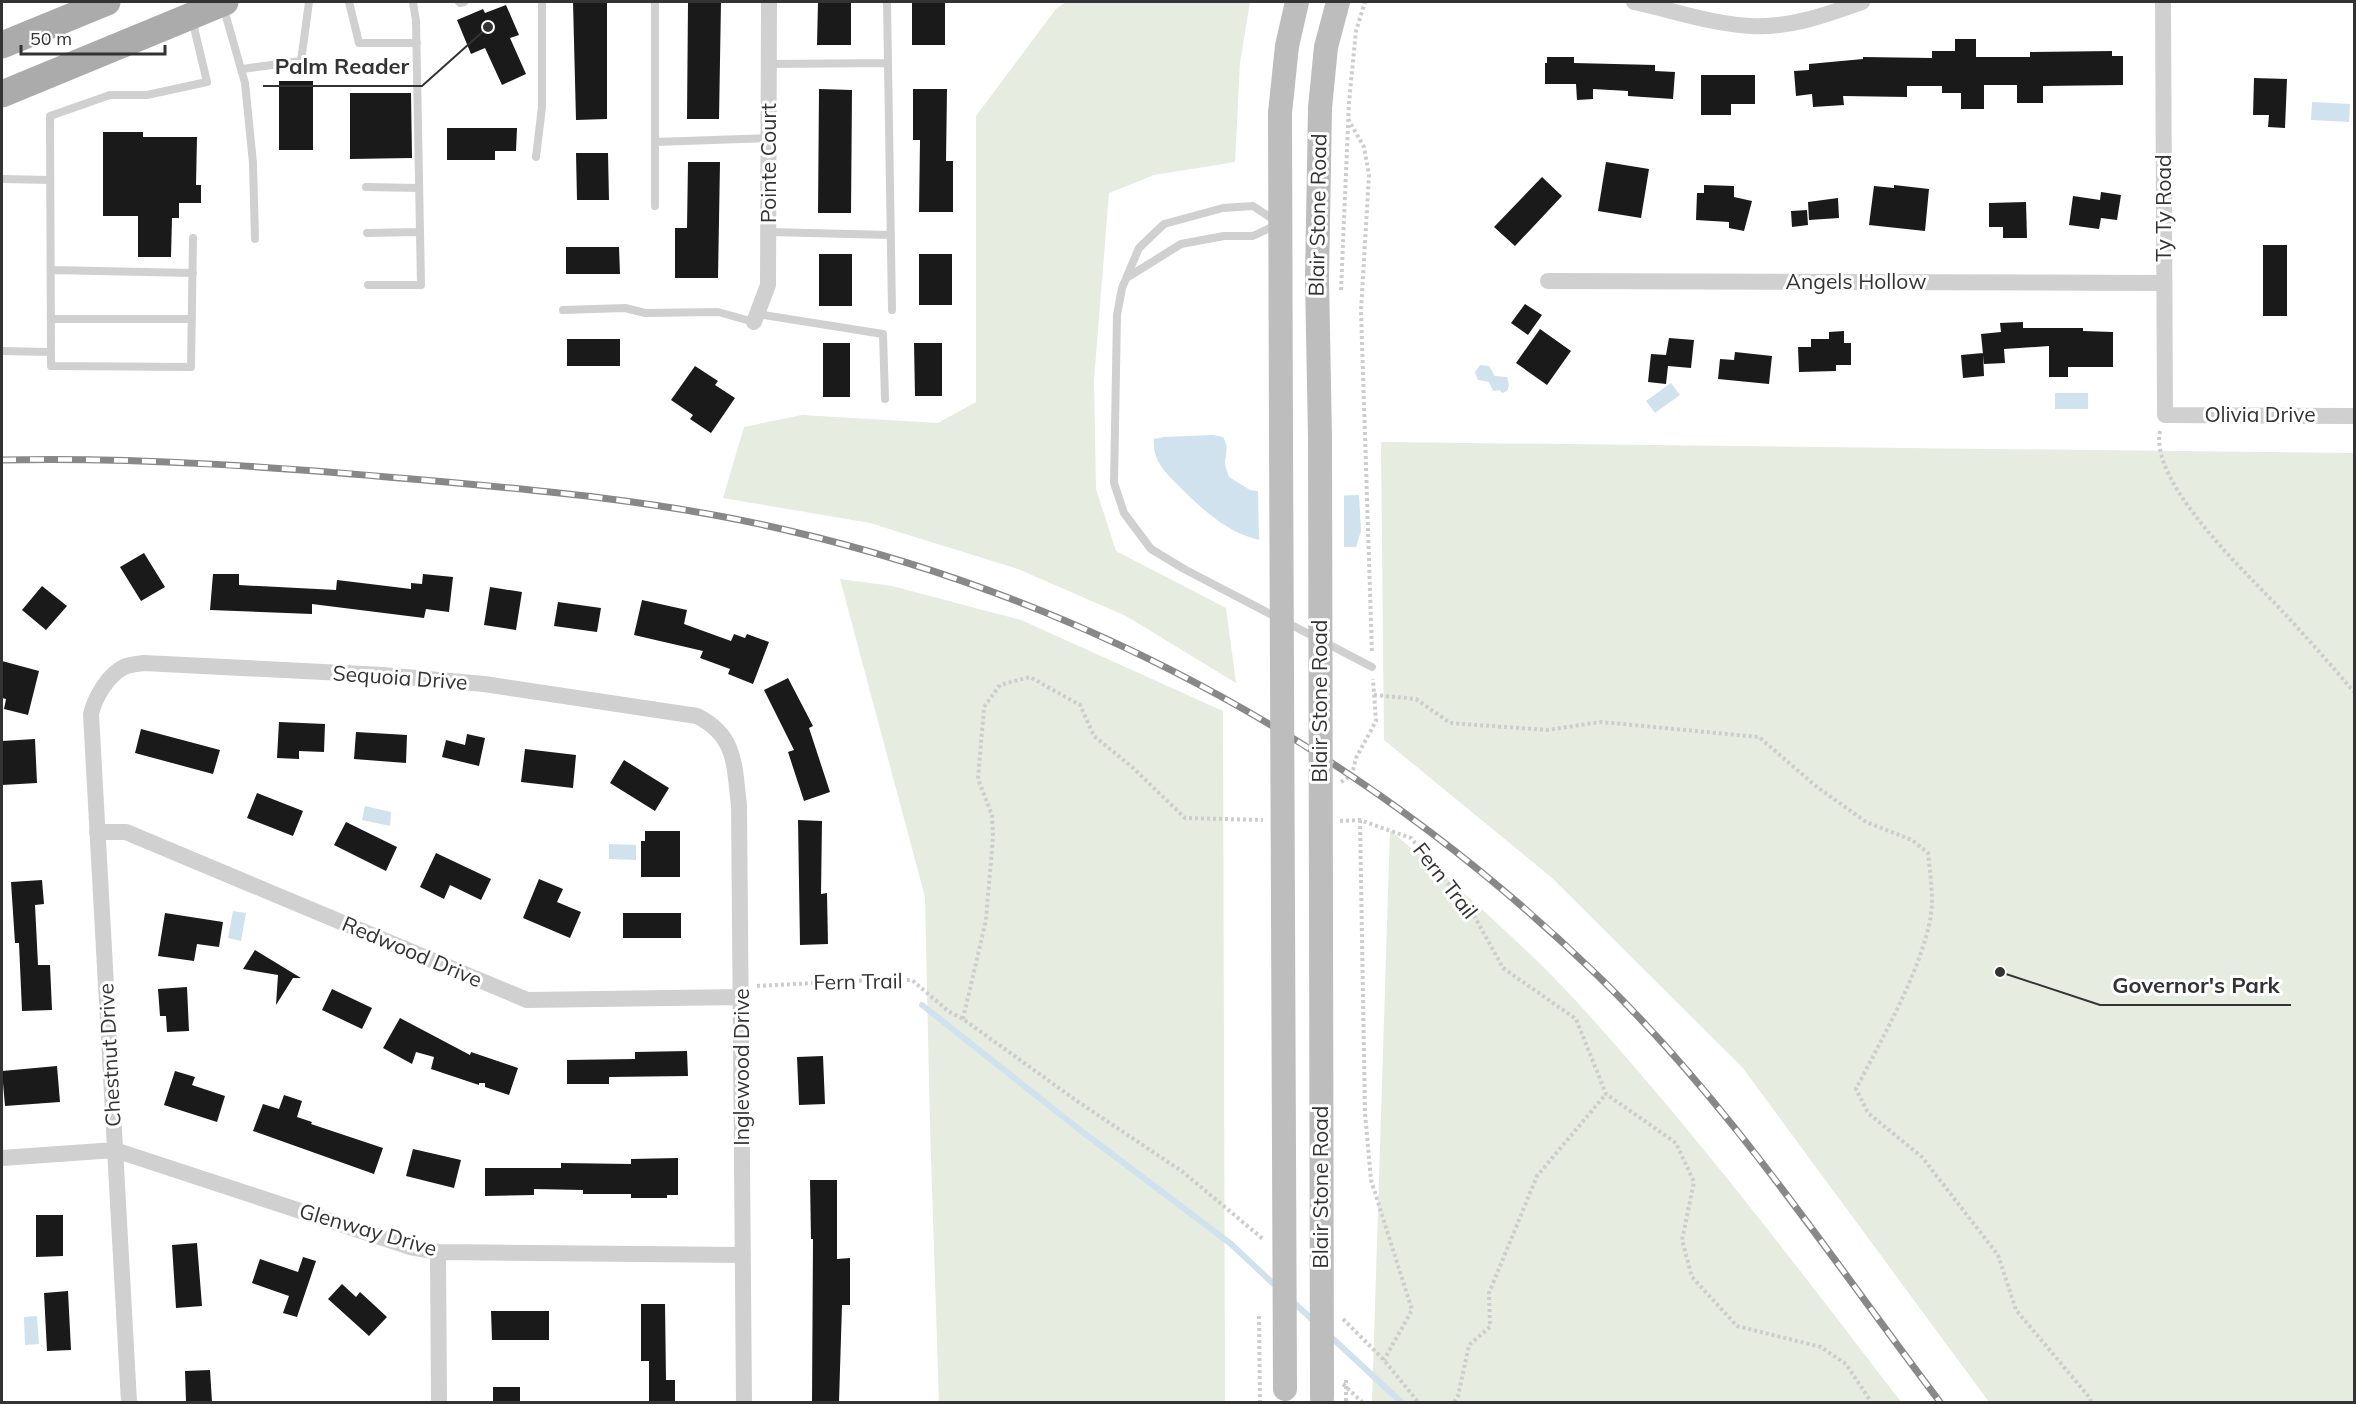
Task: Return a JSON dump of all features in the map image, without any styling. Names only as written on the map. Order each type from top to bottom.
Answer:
[{"type":"main road","points":[[2,45],[107,2]]},
{"type":"main road","points":[[2,94],[223,2]]},
{"type":"main road","name":"Blair Stone Road","points":[[1285,1396],[1280,113],[1287,46],[1297,2]]},
{"type":"main road","name":"Blair Stone Road","points":[[1334,1400],[1318,223],[1321,98],[1326,47],[1338,2]]},
{"type":"main road","points":[[1280,224],[1318,223]]},
{"type":"street","name":"Pointe Court","points":[[755,318],[768,285],[769,2]]},
{"type":"street","points":[[1634,2],[1750,26],[1784,25],[1806,21],[1862,2]]},
{"type":"street","name":"Ty Ty Road","points":[[2163,2],[2164,415]]},
{"type":"street","name":"Angels Hollow","points":[[1548,281],[2164,283]]},
{"type":"street","name":"Olivia Drive","points":[[2164,415],[2355,416]]},
{"type":"street","name":"Sequoia Drive","points":[[93,708],[99,693],[109,680],[124,667],[144,663],[383,675],[484,684],[697,716],[722,734]]},
{"type":"street","name":"Chestnut Drive","points":[[93,708],[97,832],[129,1402]]},
{"type":"street","name":"Inglewood Drive","points":[[722,734],[733,756],[739,805],[744,1402]]},
{"type":"street","name":"Redwood Drive","points":[[97,832],[126,832],[527,1000],[741,992]]},
{"type":"street","name":"Glenway Drive","points":[[2,1158],[115,1150],[410,1247],[438,1252],[743,1255]]},
{"type":"street","points":[[438,1252],[439,1402]]},
{"type":"lane","points":[[223,2],[245,83],[253,164],[255,239]]},
{"type":"lane","points":[[242,69],[301,61],[309,2]]},
{"type":"lane","points":[[349,2],[358,43],[417,43]]},
{"type":"lane","points":[[368,285],[421,285],[417,43],[413,2]]},
{"type":"lane","points":[[459,2],[464,2]]},
{"type":"lane","points":[[536,157],[542,107],[542,2]]},
{"type":"lane","points":[[654,206],[655,2]]},
{"type":"lane","points":[[887,2],[892,310]]},
{"type":"lane","points":[[192,15],[207,82],[147,95],[110,95],[50,116],[51,366],[191,368],[194,238]]},
{"type":"lane","points":[[769,64],[888,63]]},
{"type":"lane","points":[[655,142],[769,138]]},
{"type":"lane","points":[[2,179],[50,180]]},
{"type":"lane","points":[[366,187],[419,188]]},
{"type":"lane","points":[[1280,224],[1253,206],[1223,208],[1164,224],[1139,248],[1122,288],[1117,315],[1114,483],[1124,513],[1151,549],[1184,569],[1372,667]]},
{"type":"lane","points":[[1128,278],[1181,244],[1224,236],[1253,236],[1280,224]]},
{"type":"lane","points":[[367,233],[420,232]]},
{"type":"lane","points":[[768,232],[891,235]]},
{"type":"lane","points":[[51,270],[193,273]]},
{"type":"lane","points":[[563,310],[625,308],[645,313],[718,312],[883,334],[885,399]]},
{"type":"lane","points":[[51,319],[192,319]]},
{"type":"lane","points":[[2,351],[51,352]]},
{"type":"path","points":[[1340,292],[1348,119],[1356,31],[1365,2]]},
{"type":"path","points":[[1335,786],[1352,775],[1356,758],[1377,721],[1372,667],[1361,311],[1369,175],[1364,147],[1348,119]]},
{"type":"path","points":[[2164,415],[2159,434],[2162,461],[2202,526],[2355,692]]},
{"type":"path","points":[[963,1019],[986,920],[993,836],[992,815],[978,779],[984,707],[1000,685],[1030,677],[1080,705],[1094,736],[1132,767],[1185,818],[1266,820]]},
{"type":"path","points":[[1374,695],[1416,699],[1450,723],[1546,730],[1601,722],[1759,737],[1817,787],[1866,822],[1912,840],[1928,853],[1932,906],[1923,948],[1856,1089],[1868,1113],[1922,1157],[1998,1255],[2016,1310],[2091,1402]]},
{"type":"path","points":[[1360,820],[1365,1113],[1371,1180],[1412,1310],[1384,1360]]},
{"type":"path","name":"Fern Trail","points":[[1336,821],[1360,820],[1411,838],[1472,912],[1503,968],[1576,1019],[1606,1094]]},
{"type":"path","name":"Fern Trail","points":[[741,992],[871,980],[912,980],[948,1011],[963,1019],[1182,1173],[1255,1231],[1271,1247]]},
{"type":"path","points":[[1454,1402],[1458,1396],[1469,1345],[1490,1327],[1489,1293],[1537,1176],[1606,1094],[1676,1143],[1694,1182],[1682,1240],[1692,1277],[1737,1326],[1821,1347],[1846,1364],[1871,1402]]},
{"type":"path","points":[[1335,1312],[1384,1360],[1418,1402]]},
{"type":"path","points":[[1259,1316],[1260,1402]]},
{"type":"shaded area","points":[[1066,2],[1250,2],[1240,63],[1235,162],[1154,175],[1109,193],[1094,380],[1096,489],[1116,551],[1226,608],[1236,683],[1126,616],[1018,569],[870,523],[723,498],[744,427],[802,415],[938,423],[976,402],[976,116],[1056,9]]},
{"type":"shaded area","points":[[1381,442],[2354,453],[2354,1402],[1989,1402],[1742,1067],[1551,877],[1384,740]]},
{"type":"shaded area","points":[[840,579],[892,586],[1021,620],[1223,711],[1225,1402],[939,1402],[925,897]]},
{"type":"shaded area","points":[[1390,830],[1516,941],[1587,1013],[1708,1155],[1787,1253],[1901,1402],[1372,1402]]},
{"type":"water","points":[[2312,102],[2350,104],[2349,122],[2311,120]]},
{"type":"water","points":[[1480,365],[1489,366],[1495,376],[1507,377],[1509,385],[1507,391],[1502,393],[1500,390],[1493,391],[1489,382],[1478,380],[1475,372]]},
{"type":"water","points":[[1671,383],[1680,395],[1655,413],[1646,401]]},
{"type":"water","points":[[2055,393],[2088,393],[2088,409],[2055,409]]},
{"type":"water","points":[[1213,435],[1223,437],[1225,441],[1227,449],[1225,464],[1229,477],[1250,490],[1300,497],[1359,495],[1361,531],[1356,547],[1283,545],[1241,534],[1215,518],[1167,473],[1159,463],[1154,446],[1154,439],[1164,437]]},
{"type":"water","points":[[365,806],[391,812],[390,826],[362,820]]},
{"type":"water","points":[[609,844],[636,845],[636,860],[609,859]]},
{"type":"water","points":[[233,911],[246,913],[241,941],[228,938]]},
{"type":"water","points":[[37,1316],[39,1344],[25,1345],[24,1317]]},
{"type":"pier","points":[[1258,488],[1301,494],[1344,493],[1344,550],[1301,549],[1259,543]]},
{"type":"building","points":[[573,2],[607,2],[607,119],[576,120]]},
{"type":"building","points":[[688,2],[721,2],[719,119],[687,119]]},
{"type":"building","points":[[818,2],[851,2],[851,45],[817,45]]},
{"type":"building","points":[[912,2],[945,2],[945,45],[912,45]]},
{"type":"building","points":[[506,5],[519,35],[510,38],[526,74],[502,85],[485,48],[471,54],[457,20],[483,9],[485,13]]},
{"type":"building","points":[[1955,39],[1976,39],[1976,57],[2030,57],[2030,52],[2112,51],[2112,56],[2123,56],[2123,85],[2043,86],[2043,103],[2017,103],[2017,85],[1984,85],[1984,109],[1961,109],[1961,93],[1942,93],[1942,86],[1907,86],[1907,97],[1843,96],[1844,105],[1813,107],[1812,94],[1796,96],[1794,71],[1809,70],[1809,64],[1863,59],[1863,57],[1932,58],[1932,51],[1955,51]]},
{"type":"building","points":[[1547,57],[1574,57],[1574,63],[1655,65],[1655,71],[1675,72],[1673,99],[1628,96],[1628,91],[1593,89],[1593,99],[1577,100],[1576,84],[1545,84]]},
{"type":"building","points":[[1701,75],[1755,75],[1755,104],[1731,104],[1731,115],[1701,115]]},
{"type":"building","points":[[2254,78],[2287,79],[2285,128],[2268,127],[2269,115],[2253,115]]},
{"type":"building","points":[[279,81],[313,81],[313,150],[279,150]]},
{"type":"building","points":[[819,89],[852,90],[851,213],[818,213]]},
{"type":"building","points":[[913,89],[947,89],[946,161],[953,161],[953,212],[919,212],[920,140],[913,140]]},
{"type":"building","points":[[350,93],[411,93],[412,158],[350,159]]},
{"type":"building","points":[[447,128],[517,128],[516,151],[495,151],[495,160],[447,160]]},
{"type":"building","points":[[103,132],[143,132],[143,137],[197,137],[196,185],[201,185],[201,203],[179,203],[179,218],[172,218],[171,257],[138,257],[138,216],[103,216]]},
{"type":"building","points":[[576,153],[608,153],[609,200],[577,200]]},
{"type":"building","points":[[688,162],[720,162],[718,278],[675,278],[675,228],[687,228]]},
{"type":"building","points":[[1606,162],[1649,169],[1641,218],[1598,211]]},
{"type":"building","points":[[1542,177],[1562,196],[1515,246],[1494,227]]},
{"type":"building","points":[[1704,185],[1734,186],[1734,197],[1752,201],[1744,231],[1729,228],[1729,222],[1696,220],[1697,193],[1704,193]]},
{"type":"building","points":[[1894,185],[1929,189],[1925,231],[1869,225],[1874,186],[1894,188]]},
{"type":"building","points":[[2101,192],[2121,195],[2117,220],[2101,218],[2099,229],[2069,225],[2073,196],[2100,200]]},
{"type":"building","points":[[1838,198],[1839,218],[1809,220],[1808,202]]},
{"type":"building","points":[[2026,202],[2027,238],[2003,238],[2003,227],[1989,227],[1989,203]]},
{"type":"building","points":[[1807,210],[1808,225],[1792,227],[1791,211]]},
{"type":"building","points":[[2263,245],[2287,245],[2287,316],[2263,316]]},
{"type":"building","points":[[566,247],[619,247],[620,274],[566,274]]},
{"type":"building","points":[[819,254],[852,254],[852,306],[819,306]]},
{"type":"building","points":[[919,254],[952,254],[952,305],[919,305]]},
{"type":"building","points":[[1525,304],[1542,315],[1528,335],[1511,323]]},
{"type":"building","points":[[2023,322],[2023,328],[2083,328],[2083,331],[2113,332],[2113,367],[2068,367],[2068,377],[2049,377],[2049,346],[2004,349],[2005,363],[1984,364],[1981,334],[2001,332],[2000,323]]},
{"type":"building","points":[[1540,329],[1571,351],[1547,385],[1516,363]]},
{"type":"building","points":[[1844,331],[1844,343],[1851,343],[1851,365],[1836,365],[1836,371],[1799,372],[1798,347],[1811,347],[1811,339],[1829,339],[1829,332]]},
{"type":"building","points":[[1669,338],[1694,340],[1691,368],[1668,366],[1666,384],[1648,382],[1651,354],[1666,355]]},
{"type":"building","points":[[567,339],[620,339],[620,366],[567,366]]},
{"type":"building","points":[[823,343],[850,343],[850,397],[823,397]]},
{"type":"building","points":[[914,343],[942,343],[942,396],[915,396]]},
{"type":"building","points":[[1735,352],[1772,356],[1769,384],[1718,379],[1720,359],[1734,360]]},
{"type":"building","points":[[1983,353],[1984,376],[1963,378],[1961,355]]},
{"type":"building","points":[[695,366],[718,381],[715,385],[735,398],[711,433],[690,419],[693,415],[671,400]]},
{"type":"building","points":[[144,553],[165,587],[141,601],[120,567]]},
{"type":"building","points":[[213,574],[239,574],[239,585],[336,590],[337,580],[411,589],[411,583],[422,584],[423,574],[453,577],[449,612],[426,609],[424,618],[312,604],[312,614],[210,610]]},
{"type":"building","points":[[42,586],[67,606],[46,630],[22,610]]},
{"type":"building","points":[[490,587],[522,592],[516,630],[484,625]]},
{"type":"building","points":[[642,600],[687,610],[684,624],[731,641],[734,634],[745,638],[747,634],[769,642],[753,684],[728,674],[730,669],[700,658],[703,651],[634,635]]},
{"type":"building","points":[[558,602],[601,608],[597,632],[554,626]]},
{"type":"building","points":[[2,661],[39,671],[28,715],[4,709],[6,699],[2,698]]},
{"type":"building","points":[[788,678],[813,726],[809,728],[830,792],[804,801],[788,752],[794,750],[764,690]]},
{"type":"building","points":[[279,722],[325,724],[324,752],[299,751],[299,759],[277,758]]},
{"type":"building","points":[[141,729],[220,750],[213,774],[135,753]]},
{"type":"building","points":[[356,732],[407,735],[406,763],[354,759]]},
{"type":"building","points":[[467,734],[485,738],[479,766],[442,757],[446,740],[465,745]]},
{"type":"building","points":[[35,739],[37,783],[2,785],[2,741]]},
{"type":"building","points":[[525,749],[576,755],[573,788],[521,782]]},
{"type":"building","points":[[624,760],[669,788],[655,811],[610,783]]},
{"type":"building","points":[[257,793],[303,811],[293,836],[247,818]]},
{"type":"building","points":[[798,820],[822,821],[821,894],[827,893],[828,944],[800,945]]},
{"type":"building","points":[[346,822],[397,847],[386,871],[334,845]]},
{"type":"building","points":[[645,831],[680,831],[680,877],[641,877],[641,841],[645,841]]},
{"type":"building","points":[[436,853],[491,879],[481,900],[450,885],[444,899],[420,887]]},
{"type":"building","points":[[539,879],[563,889],[557,902],[581,912],[570,938],[523,918]]},
{"type":"building","points":[[42,880],[44,904],[35,905],[38,965],[50,965],[52,1010],[22,1011],[19,943],[15,943],[11,882]]},
{"type":"building","points":[[165,913],[223,922],[219,947],[197,944],[194,961],[158,956]]},
{"type":"building","points":[[623,913],[681,913],[681,938],[623,938]]},
{"type":"building","points":[[255,950],[301,978],[293,978],[276,1005],[278,975],[243,969]]},
{"type":"building","points":[[187,987],[189,1031],[167,1032],[166,1016],[160,1016],[158,989]]},
{"type":"building","points":[[332,989],[372,1008],[362,1029],[322,1010]]},
{"type":"building","points":[[400,1018],[470,1055],[471,1052],[518,1068],[509,1095],[485,1087],[485,1083],[479,1083],[479,1085],[431,1069],[434,1057],[416,1052],[412,1064],[383,1048]]},
{"type":"building","points":[[687,1051],[688,1076],[609,1077],[609,1084],[567,1084],[567,1060],[635,1059],[635,1052]]},
{"type":"building","points":[[823,1056],[825,1104],[799,1105],[797,1057]]},
{"type":"building","points":[[57,1066],[60,1102],[5,1106],[2,1071]]},
{"type":"building","points":[[175,1071],[195,1077],[192,1085],[225,1096],[217,1122],[164,1105]]},
{"type":"building","points":[[284,1095],[302,1101],[297,1117],[312,1122],[311,1124],[383,1148],[374,1174],[253,1131],[263,1104],[279,1109]]},
{"type":"building","points":[[413,1149],[461,1160],[454,1188],[406,1176]]},
{"type":"building","points":[[678,1158],[678,1195],[667,1195],[667,1198],[631,1198],[631,1194],[583,1194],[583,1190],[534,1189],[534,1195],[485,1196],[485,1168],[561,1168],[561,1163],[631,1164],[631,1159]]},
{"type":"building","points":[[810,1180],[837,1180],[837,1259],[850,1258],[850,1305],[842,1305],[839,1402],[812,1402],[813,1239],[811,1239]]},
{"type":"building","points":[[36,1215],[63,1215],[63,1256],[36,1257]]},
{"type":"building","points":[[197,1243],[202,1306],[176,1308],[172,1245]]},
{"type":"building","points":[[303,1257],[316,1261],[297,1317],[283,1313],[289,1296],[252,1283],[260,1259],[298,1272]]},
{"type":"building","points":[[342,1284],[356,1297],[360,1292],[387,1317],[369,1336],[328,1299]]},
{"type":"building","points":[[68,1291],[71,1350],[47,1351],[44,1293]]},
{"type":"building","points":[[641,1304],[665,1304],[666,1380],[675,1380],[675,1402],[649,1402],[649,1361],[641,1361]]},
{"type":"building","points":[[491,1311],[549,1311],[549,1340],[492,1340]]},
{"type":"building","points":[[210,1370],[212,1402],[186,1402],[185,1371]]},
{"type":"building","points":[[493,1387],[520,1387],[520,1402],[493,1402]]},
{"type":"waterway","points":[[922,1005],[1080,1130],[1231,1244],[1278,1288]]},
{"type":"waterway","points":[[1292,1301],[1316,1323]]},
{"type":"waterway","points":[[1330,1336],[1401,1402]]},
{"type":"railway","points":[[2,460],[104,460],[310,471],[553,492],[693,511],[786,530],[900,561],[1010,599],[1118,644],[1222,697],[1322,757],[1418,823],[1510,896],[1597,975],[1645,1024],[1735,1128],[1940,1402]]},
{"type":"place","name":"Palm Reader","points":[[488,27]]},
{"type":"place","name":"Governor's Park","points":[[2000,972]]}]
